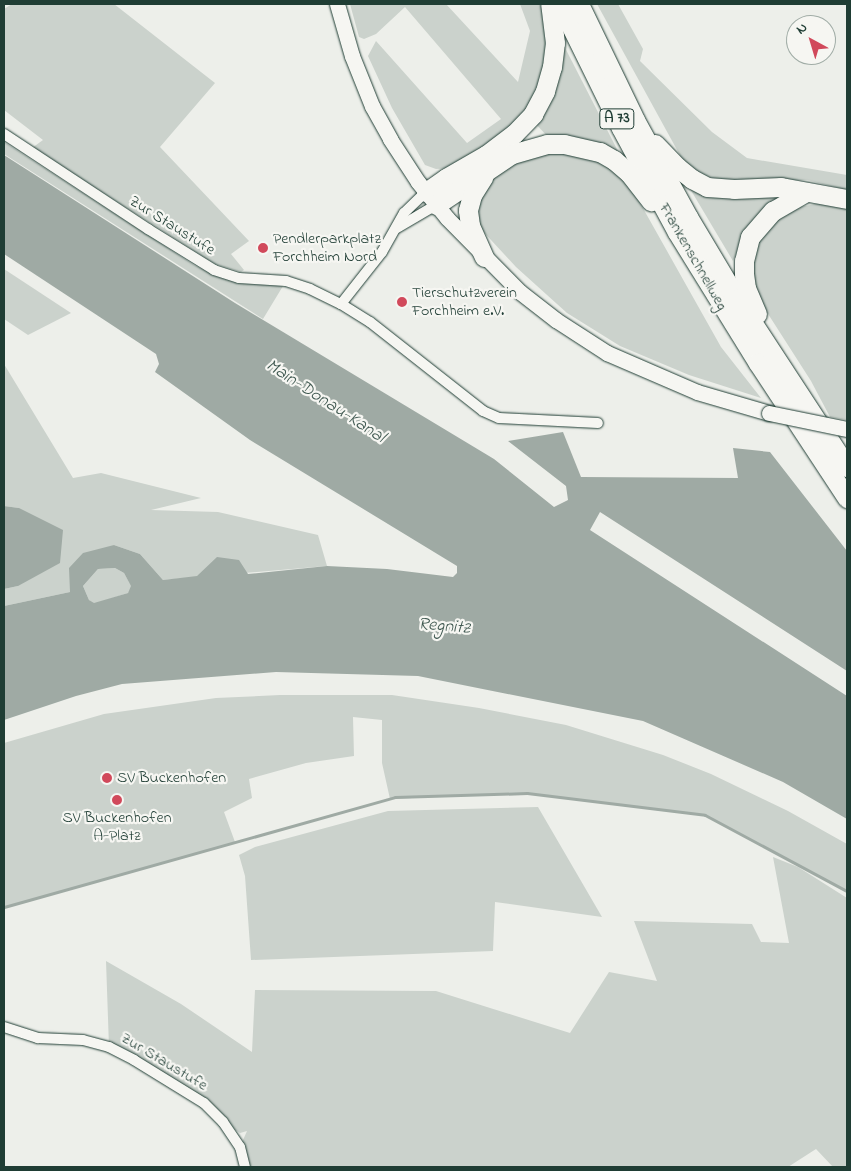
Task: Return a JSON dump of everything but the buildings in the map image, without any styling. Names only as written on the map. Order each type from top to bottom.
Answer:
[{"type":"highway","points":[[431,199],[446,178],[486,155],[514,134],[533,114],[545,91],[552,67],[555,43],[550,4]]},
{"type":"highway","name":"Frankenschnellweg","points":[[560,4],[621,128],[677,232],[753,356],[847,498]]},
{"type":"highway","name":"Frankenschnellweg","points":[[579,4],[635,120],[688,217],[760,335],[847,467]]},
{"type":"highway","points":[[635,120],[677,167],[692,179],[707,187],[734,189],[780,187],[847,199]]},
{"type":"highway","points":[[431,199],[489,169],[512,154],[547,144],[564,144],[600,152],[614,160],[629,173],[677,232]]},
{"type":"highway","points":[[484,257],[470,225],[468,210],[472,195],[489,169]]},
{"type":"highway","points":[[760,335],[758,315],[746,288],[744,267],[750,237],[773,211],[806,192]]},
{"type":"main road","points":[[336,4],[352,56],[372,106],[390,139],[431,199],[484,257],[520,292],[556,320],[607,352],[697,392],[769,413],[847,429]]},
{"type":"street","name":"Zur Staustufe","points":[[4,134],[214,270],[239,278],[286,281],[310,289],[341,304],[370,322],[483,411],[499,418],[598,423]]},
{"type":"street","points":[[397,228],[431,199]]},
{"type":"street","points":[[341,304],[382,252],[404,213],[431,199]]},
{"type":"street","name":"Zur Staustufe","points":[[4,1027],[38,1038],[91,1042],[109,1047],[134,1060],[204,1103],[224,1122],[240,1147],[245,1167]]},
{"type":"shaded area","points":[[12,4],[114,4],[215,83],[160,147],[249,241],[231,254],[244,270],[241,272],[215,264],[32,148],[43,140],[4,110],[4,9]]},
{"type":"shaded area","points":[[350,4],[446,4],[518,82],[530,31],[520,4],[540,4],[548,22],[541,87],[523,117],[495,142],[451,168],[436,169],[425,165],[392,108],[368,56],[376,41],[467,143],[501,119],[405,7],[376,34],[364,39],[359,37]]},
{"type":"shaded area","points":[[597,4],[618,4],[643,49],[640,61],[712,132],[747,158],[847,175],[847,190],[807,180],[724,182],[698,173],[682,159]]},
{"type":"shaded area","points":[[561,40],[621,157],[549,138],[533,121]]},
{"type":"shaded area","points":[[4,142],[194,265],[216,276],[283,286],[263,319],[4,154]]},
{"type":"shaded area","points":[[564,148],[587,152],[626,178],[721,347],[761,398],[689,375],[620,346],[567,313],[516,267],[479,227],[474,211],[480,190],[496,172],[523,155]]},
{"type":"shaded area","points":[[686,182],[786,191],[741,243],[733,261]]},
{"type":"shaded area","points":[[820,203],[847,208],[847,420],[830,417],[811,381],[752,289],[752,250],[761,233],[790,209]]},
{"type":"shaded area","points":[[4,269],[71,313],[28,335],[4,319]]},
{"type":"shaded area","points":[[4,364],[73,478],[101,473],[201,498],[151,510],[218,512],[318,535],[327,566],[163,580],[140,554],[114,545],[70,592],[4,606],[4,589],[18,586],[19,508],[4,506]]},
{"type":"shaded area","points":[[115,568],[124,573],[132,587],[128,593],[94,604],[89,600],[83,586],[98,569]]},
{"type":"shaded area","points":[[280,695],[392,695],[479,708],[566,725],[663,755],[711,774],[788,811],[847,844],[847,891],[705,815],[527,793],[390,799],[382,763],[382,720],[353,717],[354,756],[306,763],[249,779],[252,798],[224,812],[235,842],[4,907],[4,743],[104,714],[216,698]]},
{"type":"shaded area","points":[[538,807],[602,917],[495,902],[493,951],[251,960],[245,876],[239,855],[255,847],[388,811]]},
{"type":"shaded area","points":[[773,857],[798,867],[847,898],[847,1167],[833,1167],[816,1149],[788,1167],[245,1167],[240,1147],[247,1131],[240,1133],[223,1122],[204,1103],[109,1047],[106,961],[181,1004],[252,1052],[255,990],[436,991],[570,1033],[609,972],[657,981],[634,921],[752,924],[761,942],[789,943]]},
{"type":"water","points":[[4,155],[235,303],[494,459],[554,507],[568,500],[566,486],[508,441],[563,432],[581,477],[738,478],[733,448],[770,452],[847,551],[847,671],[600,512],[590,530],[847,696],[847,819],[783,782],[643,721],[418,676],[276,672],[122,684],[76,696],[4,720],[4,606],[70,592],[69,568],[83,553],[114,545],[140,554],[163,580],[197,576],[217,557],[239,560],[248,574],[327,566],[387,569],[453,577],[457,573],[457,566],[250,440],[155,372],[159,364],[156,354],[4,254]],"holes":[[[115,568],[124,573],[131,586],[128,593],[94,603],[89,600],[83,586],[98,569]]]},
{"type":"water","points":[[4,506],[19,508],[63,530],[60,563],[18,586],[4,589]]},
{"type":"waterway","points":[[4,907],[395,797],[527,793],[705,815],[847,891]]},
{"type":"place","name":"Pendlerparkplatz Forchheim Nord","points":[[263,248]]},
{"type":"place","name":"Tierschutzverein Forchheim e.V.","points":[[402,302]]},
{"type":"place","name":"SV Buckenhofen","points":[[107,778]]},
{"type":"place","name":"SV Buckenhofen A-Platz","points":[[117,800]]},
{"type":"water label","name":"Main-Donau-Kanal","points":[[325,402]]},
{"type":"water label","name":"Regnitz","points":[[444,627]]}]
